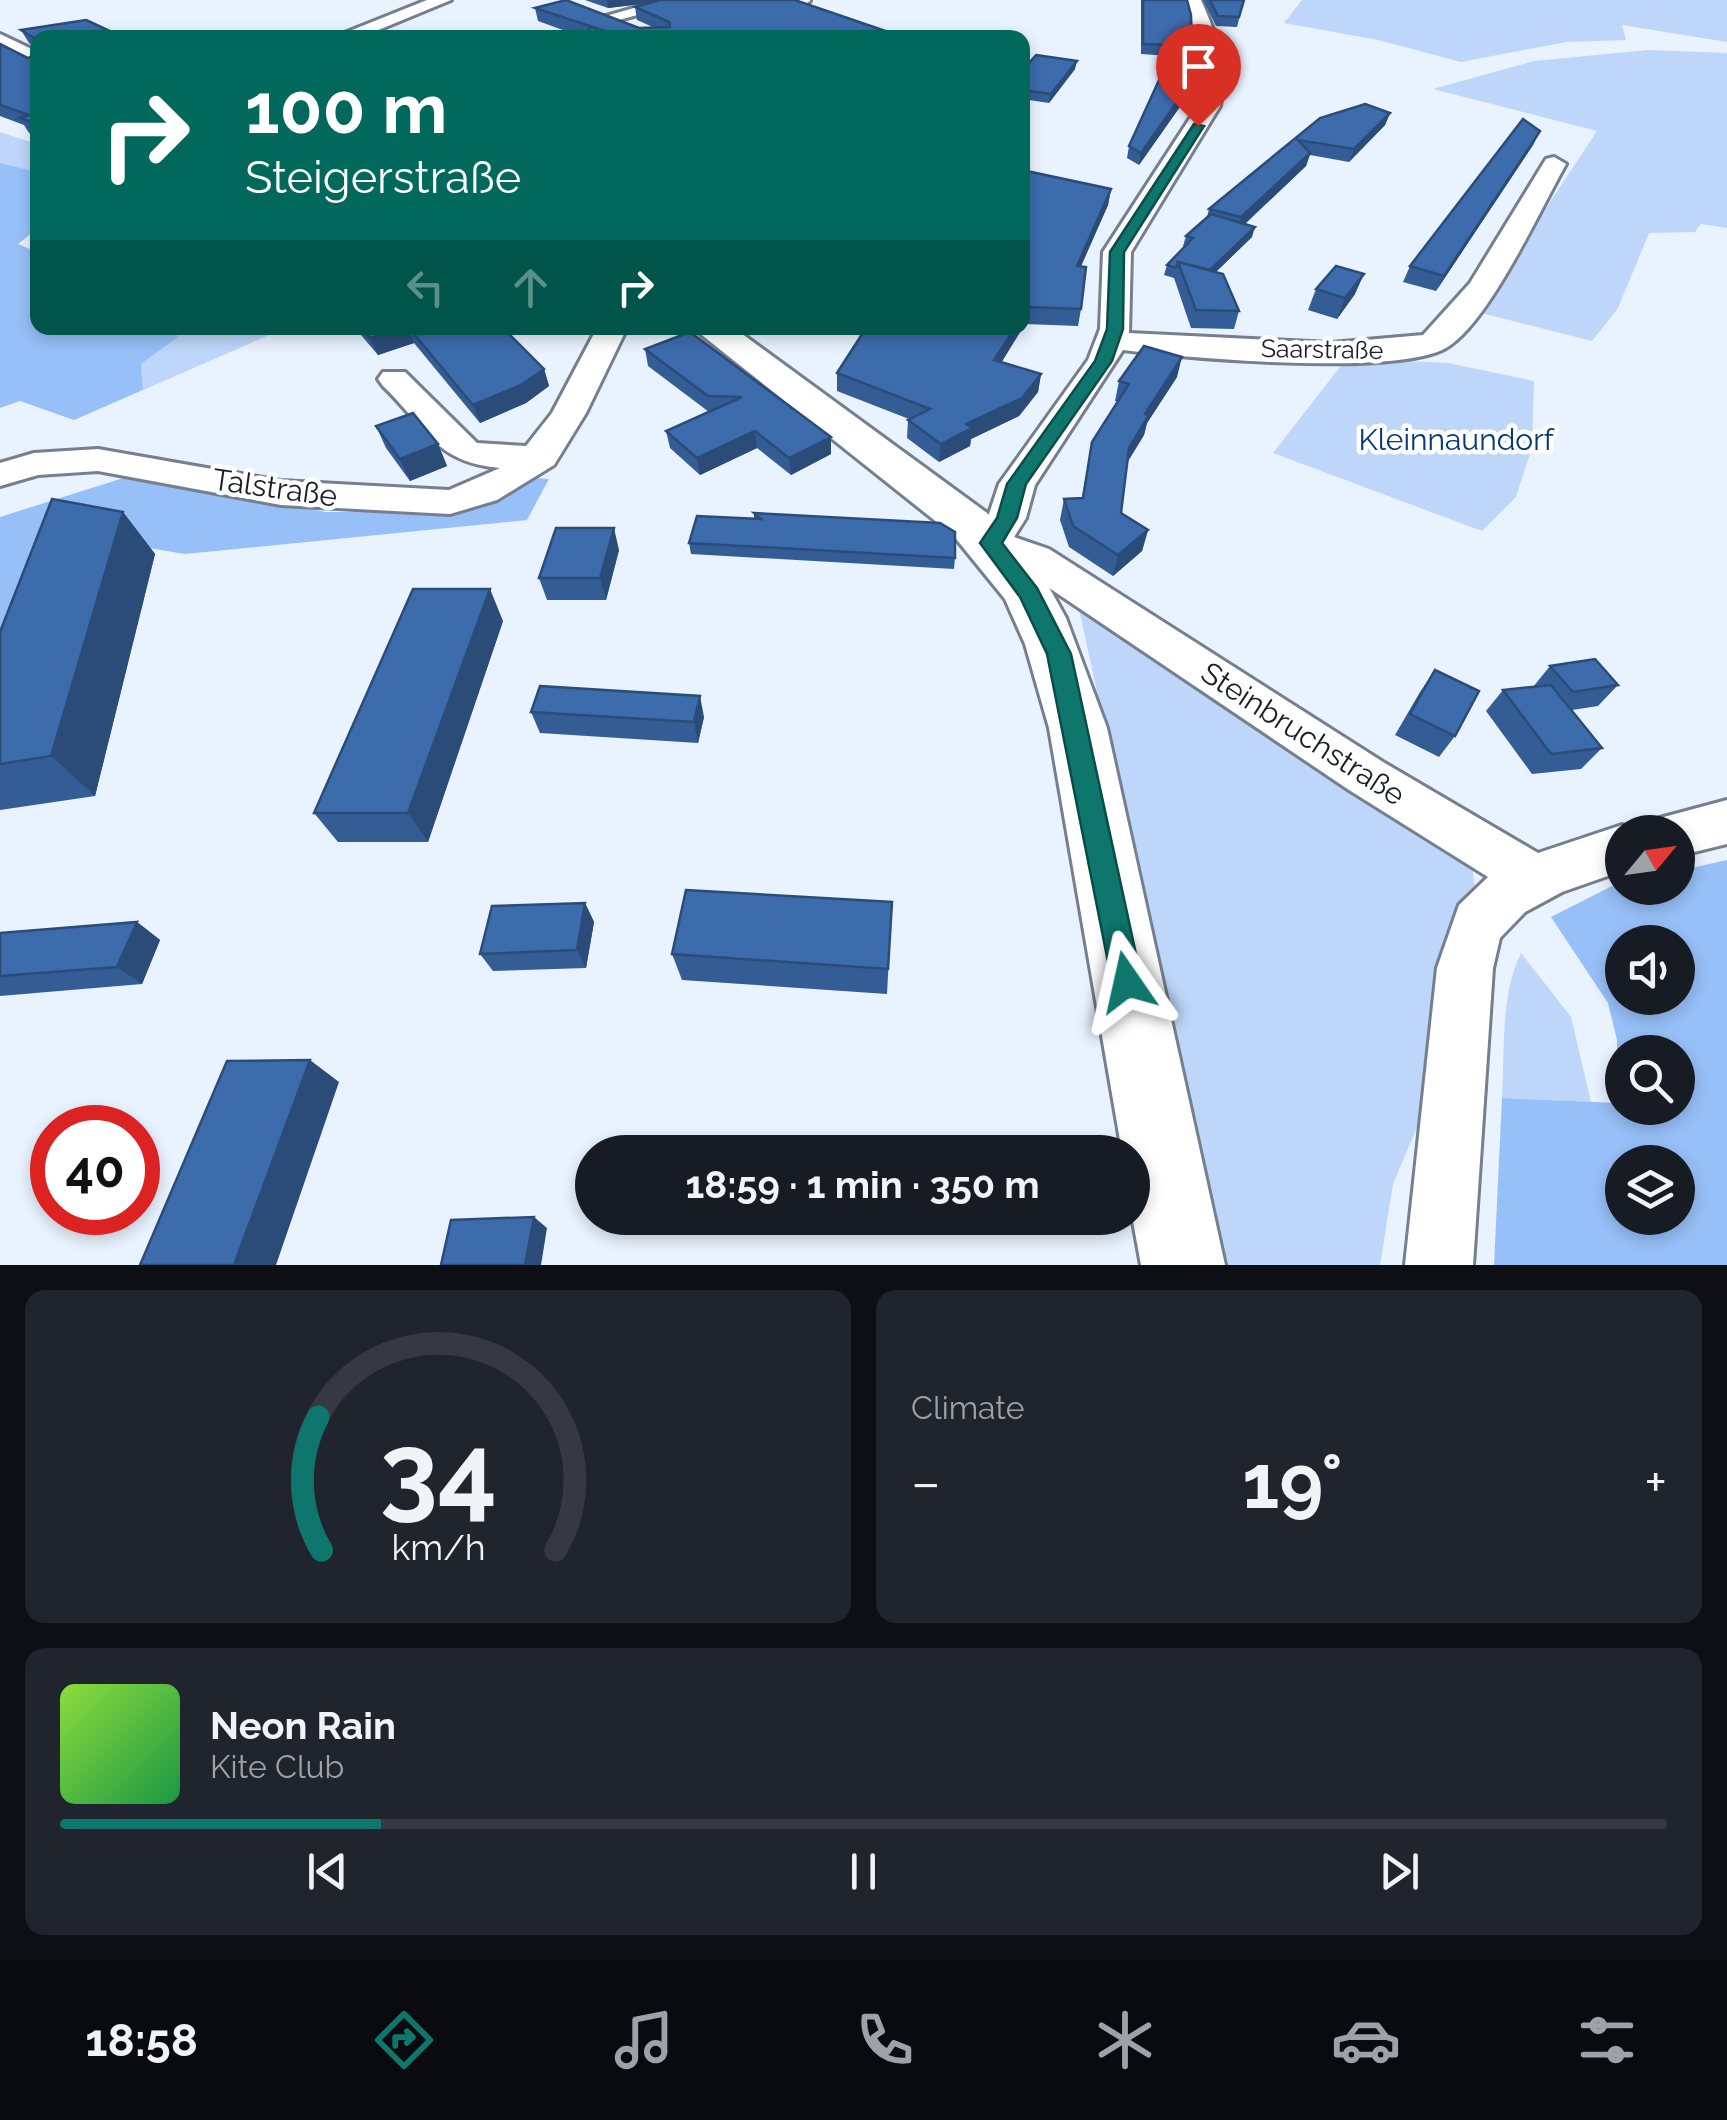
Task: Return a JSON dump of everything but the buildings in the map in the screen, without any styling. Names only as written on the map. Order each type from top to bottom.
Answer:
[{"type":"street","points":[[362,30],[443,0]]},
{"type":"street","points":[[639,30],[599,15],[684,0]]},
{"type":"street","points":[[991,543],[1007,518],[1017,484],[1103,361],[1113,340],[1117,252],[1198,126],[1213,92],[1208,34],[1198,1]]},
{"type":"street","points":[[0,40],[30,57]]},
{"type":"street","name":"Saarstraße","points":[[1113,340],[1333,352],[1388,352],[1432,344],[1463,314],[1554,164]]},
{"type":"street","name":"Talstraße","points":[[0,475],[58,461],[112,458],[255,490],[329,498],[450,502],[502,486],[541,457],[559,432],[608,335]]},
{"type":"street","points":[[719,335],[991,543],[1029,594],[1059,654],[1078,728],[1182,1265]]},
{"type":"street","points":[[394,379],[460,451],[478,457],[541,457]]},
{"type":"street","name":"Steinbruchstraße","points":[[991,543],[1034,560],[1366,776],[1472,836],[1535,880]]},
{"type":"street","points":[[1695,830],[1727,822]]},
{"type":"street","points":[[1439,1265],[1465,968],[1478,924],[1501,898],[1535,880],[1605,854]]},
{"type":"green space","points":[[1302,0],[1727,0],[1727,42],[1622,25],[1626,40],[1566,42],[1461,62],[1378,40],[1284,23]]},
{"type":"green space","points":[[1648,50],[1727,53],[1727,228],[1701,224],[1695,232],[1649,233],[1618,308],[1592,341],[1477,312],[1597,131],[1433,89],[1534,61]]},
{"type":"green space","points":[[0,132],[30,142],[30,170],[0,163]]},
{"type":"green space","points":[[269,335],[143,390],[141,364],[177,338]]},
{"type":"green space","name":"Kleinnaundorf","points":[[1347,358],[1448,363],[1534,381],[1532,447],[1516,497],[1482,531],[1273,453]]},
{"type":"green space","points":[[1078,605],[1472,865],[1475,890],[1446,937],[1424,1111],[1393,1184],[1380,1265],[1223,1265]]},
{"type":"green space","points":[[1521,953],[1571,1017],[1591,1102],[1502,1098],[1507,1005]]},
{"type":"shaded area","points":[[0,163],[30,170],[30,235],[18,244],[30,249],[30,335],[178,335],[141,364],[143,390],[74,420],[20,401],[0,408]]},
{"type":"shaded area","points":[[136,474],[326,512],[448,512],[500,500],[536,478],[549,479],[527,520],[185,554],[82,537],[0,783],[0,517]]},
{"type":"shaded area","points":[[1727,860],[1727,1265],[1494,1265],[1502,1098],[1605,1102],[1605,1125],[1695,1125],[1695,1035],[1616,1035],[1611,1015],[1695,1015],[1695,925],[1605,925],[1605,998],[1551,917],[1605,890],[1605,905],[1695,905],[1695,867]]},
{"type":"route","points":[[1127,982],[1078,728],[1059,654],[1029,594],[991,543],[1007,518],[1017,484],[1103,361],[1115,329],[1117,252],[1198,126]]}]
